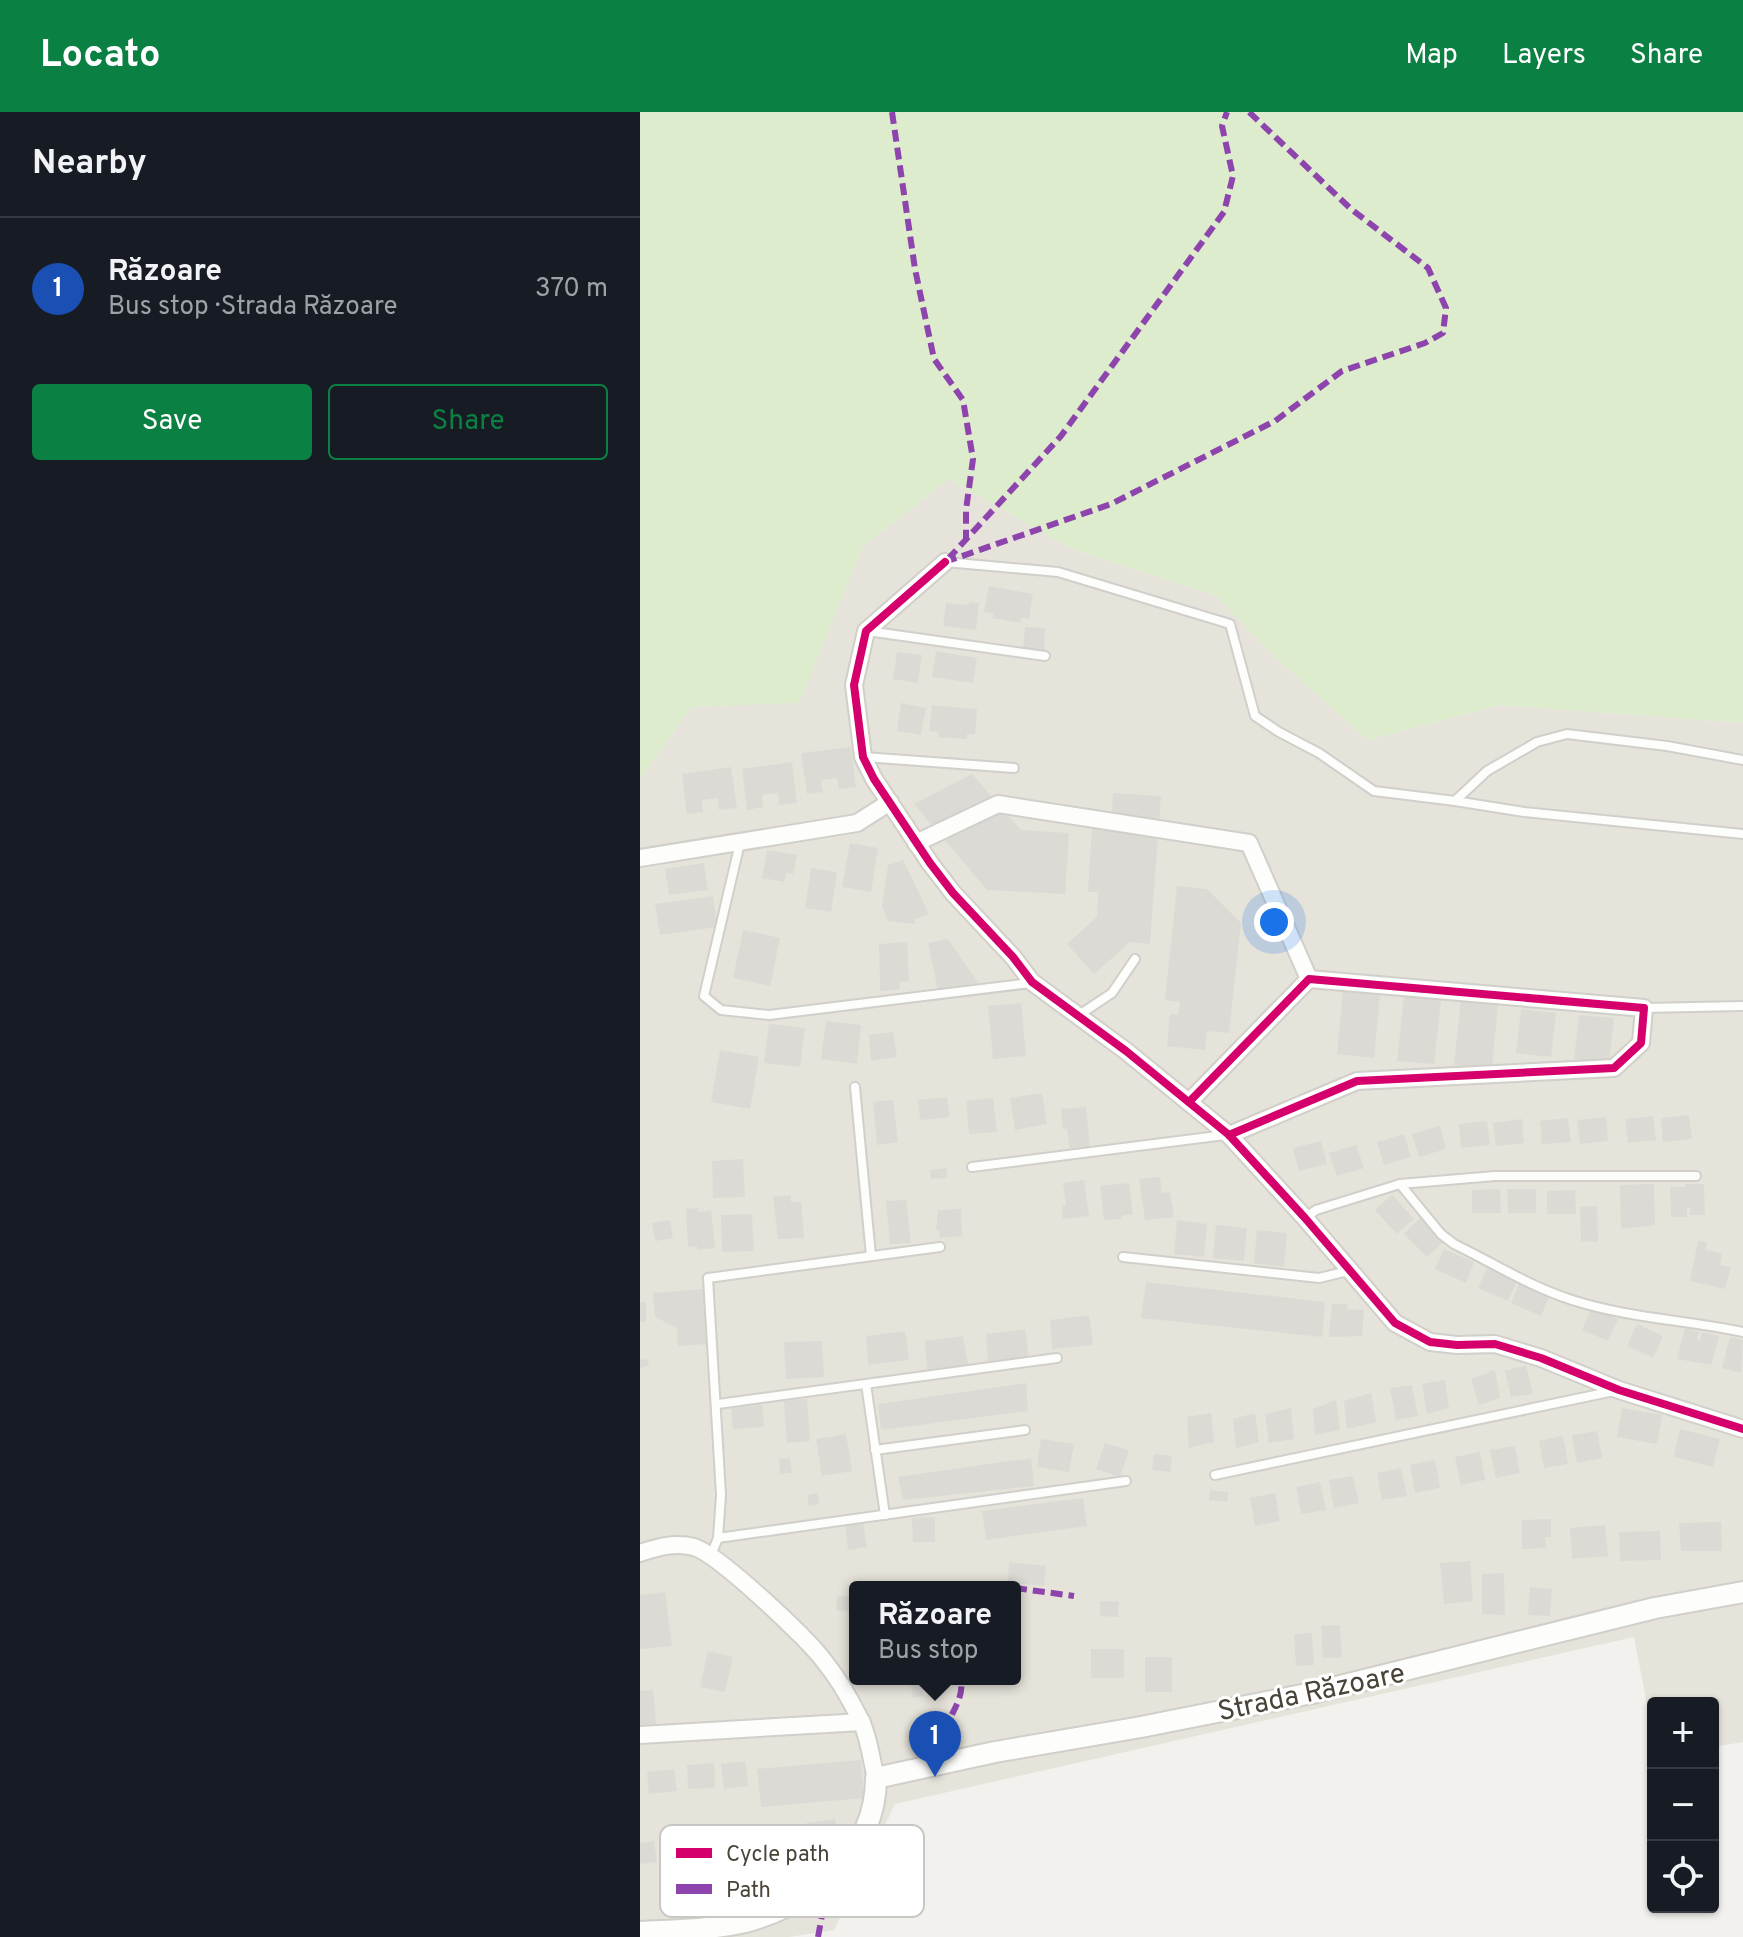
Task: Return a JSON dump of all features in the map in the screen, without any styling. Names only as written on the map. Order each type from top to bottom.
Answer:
[{"type":"street","points":[[945,562],[866,631],[854,685],[863,757],[916,843],[953,893],[1032,982],[1079,1015],[1229,1135],[1395,1323],[1411,1334],[1430,1342],[1495,1344],[1581,1372],[1619,1390],[1743,1429]]},
{"type":"street","points":[[640,858],[857,823],[890,802]]},
{"type":"street","points":[[916,843],[998,804],[1249,843],[1309,979]]},
{"type":"street","points":[[1229,1135],[1357,1081],[1614,1068],[1641,1043],[1644,1008],[1309,979]]},
{"type":"street","points":[[1189,1102],[1309,979]]},
{"type":"street","points":[[640,1553],[676,1545],[711,1555],[823,1659],[862,1722],[876,1778],[876,1795],[867,1825]]},
{"type":"street","name":"Strada Răzoare","points":[[876,1778],[995,1752],[1312,1693],[1655,1608],[1743,1592]]},
{"type":"street","points":[[640,1735],[862,1722]]},
{"type":"street","points":[[640,1932],[707,1928],[757,1917]]},
{"type":"lane","points":[[945,562],[1058,572],[1230,624],[1255,716],[1319,753],[1374,791],[1524,812],[1743,834]]},
{"type":"lane","points":[[866,631],[1045,656]]},
{"type":"lane","points":[[1455,801],[1487,771],[1537,742],[1567,734],[1667,746],[1743,760]]},
{"type":"lane","points":[[863,757],[1014,768]]},
{"type":"lane","points":[[740,843],[704,996],[721,1010],[769,1015],[1032,982]]},
{"type":"lane","points":[[1079,1015],[1112,993],[1135,959]]},
{"type":"lane","points":[[1644,1008],[1743,1006]]},
{"type":"lane","points":[[855,1087],[871,1256]]},
{"type":"lane","points":[[972,1167],[1229,1135]]},
{"type":"lane","points":[[1305,1218],[1316,1210],[1400,1184],[1495,1176],[1696,1176]]},
{"type":"lane","points":[[1400,1184],[1441,1234],[1454,1244],[1541,1288],[1572,1300],[1627,1314],[1743,1332]]},
{"type":"lane","points":[[711,1555],[718,1538],[721,1495],[718,1404],[708,1278],[940,1247]]},
{"type":"lane","points":[[1123,1257],[1319,1278],[1351,1270]]},
{"type":"lane","points":[[718,1404],[1057,1358]]},
{"type":"lane","points":[[866,1384],[885,1515]]},
{"type":"lane","points":[[1215,1475],[1619,1390]]},
{"type":"lane","points":[[875,1450],[1025,1430]]},
{"type":"lane","points":[[718,1538],[1126,1481]]},
{"type":"shaded area","points":[[949,479],[1074,550],[1215,595],[1277,659],[1368,740],[1500,705],[1743,723],[1743,1742],[1719,1746],[1719,1697],[1647,1697],[1647,1705],[1634,1637],[895,1804],[885,1825],[660,1825],[660,1917],[840,1917],[834,1930],[789,1937],[640,1937],[640,780],[691,707],[798,702],[863,546]]},
{"type":"green space","points":[[640,112],[1743,112],[1743,723],[1500,705],[1368,740],[1277,659],[1215,595],[1074,550],[949,479],[863,546],[799,703],[691,707],[640,780]]},
{"type":"building","points":[[989,586],[1033,594],[1029,619],[1021,618],[1021,623],[992,618],[994,614],[984,612]]},
{"type":"building","points":[[969,602],[979,603],[976,630],[943,626],[946,603],[969,605]]},
{"type":"building","points":[[1025,627],[1045,628],[1044,652],[1023,651]]},
{"type":"building","points":[[936,651],[977,658],[973,683],[932,677]]},
{"type":"building","points":[[897,652],[922,655],[918,683],[893,679]]},
{"type":"building","points":[[901,703],[926,708],[921,735],[897,731]]},
{"type":"building","points":[[932,705],[977,709],[975,734],[967,734],[967,739],[938,737],[939,732],[929,731]]},
{"type":"building","points":[[851,747],[856,787],[839,789],[837,778],[821,780],[823,792],[807,794],[801,753]]},
{"type":"building","points":[[792,762],[797,803],[779,805],[778,793],[762,795],[763,807],[747,810],[742,769]]},
{"type":"building","points":[[731,767],[737,808],[719,810],[718,798],[702,800],[703,812],[687,814],[682,774]]},
{"type":"building","points":[[972,774],[1021,830],[1069,833],[1065,894],[987,890],[914,804]]},
{"type":"building","points":[[1113,793],[1161,796],[1150,944],[1130,942],[1094,974],[1067,944],[1097,917],[1098,892],[1088,892],[1093,810],[1112,812]]},
{"type":"building","points":[[850,843],[878,848],[871,892],[842,887]]},
{"type":"building","points":[[767,850],[797,855],[793,874],[786,873],[784,882],[762,878]]},
{"type":"building","points":[[903,860],[929,914],[914,920],[916,924],[888,921],[882,906],[888,865]]},
{"type":"building","points":[[704,863],[708,890],[669,895],[665,869]]},
{"type":"building","points":[[811,868],[837,872],[831,912],[805,908]]},
{"type":"building","points":[[1177,886],[1207,889],[1241,923],[1229,1033],[1207,1031],[1205,1050],[1167,1046],[1170,1014],[1178,1015],[1180,1002],[1165,1000]]},
{"type":"building","points":[[713,896],[717,927],[660,935],[655,904]]},
{"type":"building","points":[[743,930],[780,938],[770,986],[733,978]]},
{"type":"building","points":[[948,939],[978,983],[938,991],[928,943]]},
{"type":"building","points":[[907,942],[909,981],[899,982],[900,989],[880,991],[879,944]]},
{"type":"building","points":[[1343,990],[1380,994],[1374,1058],[1337,1054]]},
{"type":"building","points":[[1404,996],[1441,1000],[1434,1064],[1397,1061]]},
{"type":"building","points":[[1461,1000],[1498,1004],[1492,1069],[1454,1065]]},
{"type":"building","points":[[1021,1003],[1026,1056],[993,1059],[988,1006]]},
{"type":"building","points":[[1521,1009],[1556,1013],[1551,1057],[1516,1053]]},
{"type":"building","points":[[1579,1015],[1614,1018],[1609,1063],[1574,1059]]},
{"type":"building","points":[[826,1021],[861,1025],[857,1064],[821,1059]]},
{"type":"building","points":[[769,1024],[805,1028],[800,1067],[764,1063]]},
{"type":"building","points":[[893,1032],[897,1057],[871,1061],[869,1035]]},
{"type":"building","points":[[720,1050],[759,1057],[750,1109],[711,1102]]},
{"type":"building","points":[[1042,1093],[1047,1124],[1015,1130],[1010,1098]]},
{"type":"building","points":[[947,1097],[950,1117],[920,1120],[918,1100]]},
{"type":"building","points":[[993,1098],[997,1132],[969,1134],[966,1101]]},
{"type":"building","points":[[893,1100],[898,1142],[877,1145],[873,1102]]},
{"type":"building","points":[[1086,1107],[1090,1147],[1070,1148],[1067,1129],[1063,1129],[1061,1109]]},
{"type":"building","points":[[1689,1115],[1692,1139],[1663,1142],[1661,1118]]},
{"type":"building","points":[[1653,1116],[1656,1140],[1628,1143],[1625,1119]]},
{"type":"building","points":[[1606,1117],[1608,1141],[1580,1144],[1577,1120]]},
{"type":"building","points":[[1568,1118],[1571,1142],[1542,1144],[1540,1121]]},
{"type":"building","points":[[1522,1119],[1524,1143],[1496,1146],[1493,1123]]},
{"type":"building","points":[[1487,1121],[1490,1145],[1461,1148],[1459,1124]]},
{"type":"building","points":[[1440,1126],[1446,1149],[1419,1157],[1412,1134]]},
{"type":"building","points":[[1404,1134],[1411,1157],[1384,1165],[1377,1142]]},
{"type":"building","points":[[1321,1141],[1327,1164],[1299,1171],[1293,1148]]},
{"type":"building","points":[[1356,1145],[1364,1168],[1337,1176],[1329,1153]]},
{"type":"building","points":[[743,1159],[745,1197],[713,1198],[712,1161]]},
{"type":"building","points":[[946,1168],[947,1178],[931,1179],[930,1170]]},
{"type":"building","points":[[1160,1177],[1162,1193],[1170,1192],[1174,1217],[1145,1220],[1139,1179]]},
{"type":"building","points":[[1084,1180],[1089,1216],[1063,1219],[1062,1205],[1066,1205],[1063,1183]]},
{"type":"building","points":[[1129,1183],[1133,1214],[1122,1216],[1122,1219],[1104,1220],[1100,1186]]},
{"type":"building","points":[[1654,1184],[1655,1225],[1621,1229],[1620,1185]]},
{"type":"building","points":[[1685,1184],[1704,1184],[1705,1215],[1690,1215],[1690,1207],[1687,1208],[1687,1217],[1671,1217],[1670,1187],[1685,1187]]},
{"type":"building","points":[[1500,1189],[1501,1213],[1472,1213],[1472,1190]]},
{"type":"building","points":[[1507,1189],[1536,1189],[1536,1213],[1508,1213]]},
{"type":"building","points":[[1575,1190],[1576,1214],[1547,1214],[1547,1191]]},
{"type":"building","points":[[791,1195],[791,1202],[801,1202],[804,1238],[778,1239],[773,1197]]},
{"type":"building","points":[[1392,1195],[1414,1219],[1397,1234],[1375,1210]]},
{"type":"building","points":[[906,1200],[911,1243],[890,1244],[886,1201]]},
{"type":"building","points":[[1597,1206],[1598,1242],[1581,1241],[1580,1207]]},
{"type":"building","points":[[698,1208],[698,1212],[711,1210],[715,1248],[697,1250],[697,1246],[688,1247],[686,1209]]},
{"type":"building","points":[[961,1209],[962,1236],[940,1238],[939,1230],[936,1230],[938,1210]]},
{"type":"building","points":[[752,1214],[754,1251],[722,1252],[721,1215]]},
{"type":"building","points":[[1420,1218],[1443,1242],[1427,1257],[1404,1234]]},
{"type":"building","points":[[670,1220],[673,1238],[655,1241],[652,1223]]},
{"type":"building","points":[[1177,1220],[1207,1224],[1204,1257],[1174,1254]]},
{"type":"building","points":[[1216,1225],[1247,1228],[1244,1261],[1213,1258]]},
{"type":"building","points":[[1257,1230],[1287,1233],[1284,1267],[1254,1263]]},
{"type":"building","points":[[1698,1241],[1707,1242],[1705,1250],[1722,1253],[1720,1265],[1731,1267],[1725,1289],[1690,1281]]},
{"type":"building","points":[[1444,1249],[1474,1262],[1466,1283],[1435,1269]]},
{"type":"building","points":[[1487,1268],[1517,1281],[1508,1301],[1478,1288]]},
{"type":"building","points":[[1146,1282],[1325,1302],[1322,1337],[1141,1318]]},
{"type":"building","points":[[1520,1282],[1550,1295],[1541,1316],[1511,1303]]},
{"type":"building","points":[[703,1289],[707,1344],[678,1346],[677,1328],[655,1317],[653,1293]]},
{"type":"building","points":[[640,1302],[646,1302],[646,1322],[640,1322]]},
{"type":"building","points":[[1332,1304],[1348,1304],[1347,1309],[1364,1310],[1362,1336],[1329,1337]]},
{"type":"building","points":[[1592,1308],[1618,1319],[1608,1341],[1582,1330]]},
{"type":"building","points":[[1089,1315],[1093,1345],[1052,1349],[1050,1320]]},
{"type":"building","points":[[1637,1324],[1663,1336],[1653,1358],[1627,1346]]},
{"type":"building","points":[[1685,1328],[1699,1332],[1697,1340],[1700,1341],[1702,1332],[1719,1336],[1711,1365],[1677,1359]]},
{"type":"building","points":[[1025,1329],[1029,1358],[988,1363],[986,1334]]},
{"type":"building","points":[[905,1331],[909,1360],[868,1365],[866,1336]]},
{"type":"building","points":[[963,1336],[968,1365],[927,1370],[925,1341]]},
{"type":"building","points":[[1730,1337],[1743,1340],[1741,1373],[1722,1368]]},
{"type":"building","points":[[822,1341],[824,1377],[786,1379],[784,1342]]},
{"type":"building","points":[[648,1359],[649,1366],[640,1368],[640,1360]]},
{"type":"building","points":[[1526,1365],[1533,1394],[1511,1397],[1505,1371]]},
{"type":"building","points":[[1495,1370],[1500,1398],[1479,1405],[1471,1379]]},
{"type":"building","points":[[1445,1380],[1449,1408],[1427,1414],[1422,1384]]},
{"type":"building","points":[[1026,1383],[1028,1411],[881,1430],[878,1404]]},
{"type":"building","points":[[1412,1385],[1418,1416],[1396,1420],[1390,1388]]},
{"type":"building","points":[[1371,1393],[1376,1422],[1347,1429],[1344,1401]]},
{"type":"building","points":[[807,1399],[810,1441],[787,1443],[784,1401]]},
{"type":"building","points":[[1336,1400],[1340,1430],[1315,1435],[1313,1409]]},
{"type":"building","points":[[762,1405],[764,1427],[733,1429],[731,1408]]},
{"type":"building","points":[[1291,1408],[1294,1439],[1269,1443],[1265,1414]]},
{"type":"building","points":[[1622,1408],[1662,1415],[1657,1444],[1617,1437]]},
{"type":"building","points":[[1211,1413],[1214,1442],[1189,1448],[1187,1417]]},
{"type":"building","points":[[1255,1413],[1259,1442],[1236,1448],[1233,1419]]},
{"type":"building","points":[[1680,1429],[1720,1439],[1713,1467],[1674,1457]]},
{"type":"building","points":[[1597,1431],[1602,1458],[1577,1463],[1572,1435]]},
{"type":"building","points":[[846,1434],[852,1471],[822,1476],[816,1439]]},
{"type":"building","points":[[1563,1436],[1568,1464],[1544,1468],[1539,1441]]},
{"type":"building","points":[[1041,1439],[1074,1444],[1069,1472],[1037,1467]]},
{"type":"building","points":[[1105,1443],[1129,1450],[1120,1477],[1096,1469]]},
{"type":"building","points":[[1515,1446],[1520,1473],[1496,1478],[1490,1450]]},
{"type":"building","points":[[1480,1452],[1485,1480],[1461,1485],[1455,1457]]},
{"type":"building","points":[[1154,1454],[1172,1456],[1170,1472],[1152,1470]]},
{"type":"building","points":[[790,1458],[792,1473],[780,1474],[779,1459]]},
{"type":"building","points":[[1031,1458],[1034,1486],[903,1500],[898,1477]]},
{"type":"building","points":[[1435,1460],[1440,1488],[1415,1493],[1410,1465]]},
{"type":"building","points":[[1401,1468],[1407,1496],[1382,1500],[1377,1473]]},
{"type":"building","points":[[1353,1476],[1359,1503],[1334,1508],[1329,1480]]},
{"type":"building","points":[[1320,1482],[1326,1510],[1301,1514],[1296,1487]]},
{"type":"building","points":[[1210,1490],[1228,1492],[1227,1502],[1209,1500]]},
{"type":"building","points":[[817,1493],[820,1503],[809,1506],[807,1495]]},
{"type":"building","points":[[1275,1493],[1280,1521],[1255,1526],[1250,1498]]},
{"type":"building","points":[[1083,1498],[1087,1526],[986,1540],[982,1511]]},
{"type":"building","points":[[935,1517],[935,1542],[913,1542],[912,1518]]},
{"type":"building","points":[[1551,1519],[1551,1537],[1545,1537],[1546,1548],[1522,1549],[1522,1520]]},
{"type":"building","points":[[863,1522],[867,1547],[848,1550],[845,1525]]},
{"type":"building","points":[[1721,1522],[1722,1551],[1681,1551],[1679,1523]]},
{"type":"building","points":[[1605,1525],[1608,1556],[1572,1559],[1570,1528]]},
{"type":"building","points":[[1660,1531],[1661,1560],[1620,1561],[1619,1532]]},
{"type":"building","points":[[1470,1561],[1473,1601],[1444,1604],[1440,1563]]},
{"type":"building","points":[[1009,1562],[1046,1566],[1044,1586],[1008,1581]]},
{"type":"building","points":[[1504,1573],[1505,1615],[1482,1614],[1482,1574]]},
{"type":"building","points":[[1530,1587],[1552,1589],[1550,1616],[1528,1615]]},
{"type":"building","points":[[665,1592],[672,1646],[640,1649],[640,1595]]},
{"type":"building","points":[[837,1596],[849,1597],[849,1611],[836,1610]]},
{"type":"building","points":[[1100,1601],[1119,1602],[1118,1617],[1100,1616]]},
{"type":"building","points":[[1340,1625],[1342,1657],[1323,1658],[1321,1626]]},
{"type":"building","points":[[1312,1633],[1314,1665],[1296,1666],[1294,1634]]},
{"type":"building","points":[[1091,1649],[1124,1649],[1124,1678],[1091,1678]]},
{"type":"building","points":[[708,1651],[733,1657],[725,1692],[700,1687]]},
{"type":"building","points":[[1145,1657],[1172,1657],[1172,1692],[1145,1692]]},
{"type":"building","points":[[911,1685],[922,1685],[924,1696],[913,1698]]},
{"type":"building","points":[[653,1690],[656,1724],[640,1725],[640,1691]]},
{"type":"building","points":[[861,1760],[864,1798],[761,1807],[757,1769]]},
{"type":"building","points":[[745,1761],[748,1786],[724,1789],[721,1764]]},
{"type":"building","points":[[714,1763],[715,1788],[688,1789],[687,1765]]},
{"type":"building","points":[[674,1769],[677,1791],[649,1794],[647,1772]]},
{"type":"building","points":[[835,1819],[836,1825],[806,1825]]},
{"type":"building","points":[[654,1841],[657,1862],[640,1864],[640,1843]]},
{"type":"marked path","points":[[892,112],[915,269],[934,359],[963,400],[973,459],[966,510],[966,541]]},
{"type":"marked path","points":[[948,559],[1061,436],[1224,212],[1233,176],[1222,126],[1227,112]]},
{"type":"marked path","points":[[945,562],[1111,504],[1275,421],[1342,371],[1425,343],[1443,333],[1446,308],[1428,268],[1351,209],[1249,112]]},
{"type":"marked path","points":[[1021,1589],[1074,1596]]},
{"type":"marked path","points":[[936,1766],[961,1685]]},
{"type":"marked path","points":[[818,1937],[822,1917]]},
{"type":"cycle path","points":[[945,562],[866,631],[854,685],[863,757],[874,779],[930,863],[1032,982],[1126,1051],[1229,1135],[1395,1323],[1430,1342],[1495,1344],[1541,1358],[1619,1390],[1743,1429]]},
{"type":"cycle path","points":[[1189,1102],[1309,979],[1644,1008],[1641,1043],[1614,1068],[1357,1081],[1229,1135]]},
{"type":"place","name":"Răzoare","points":[[935,1777]]}]
